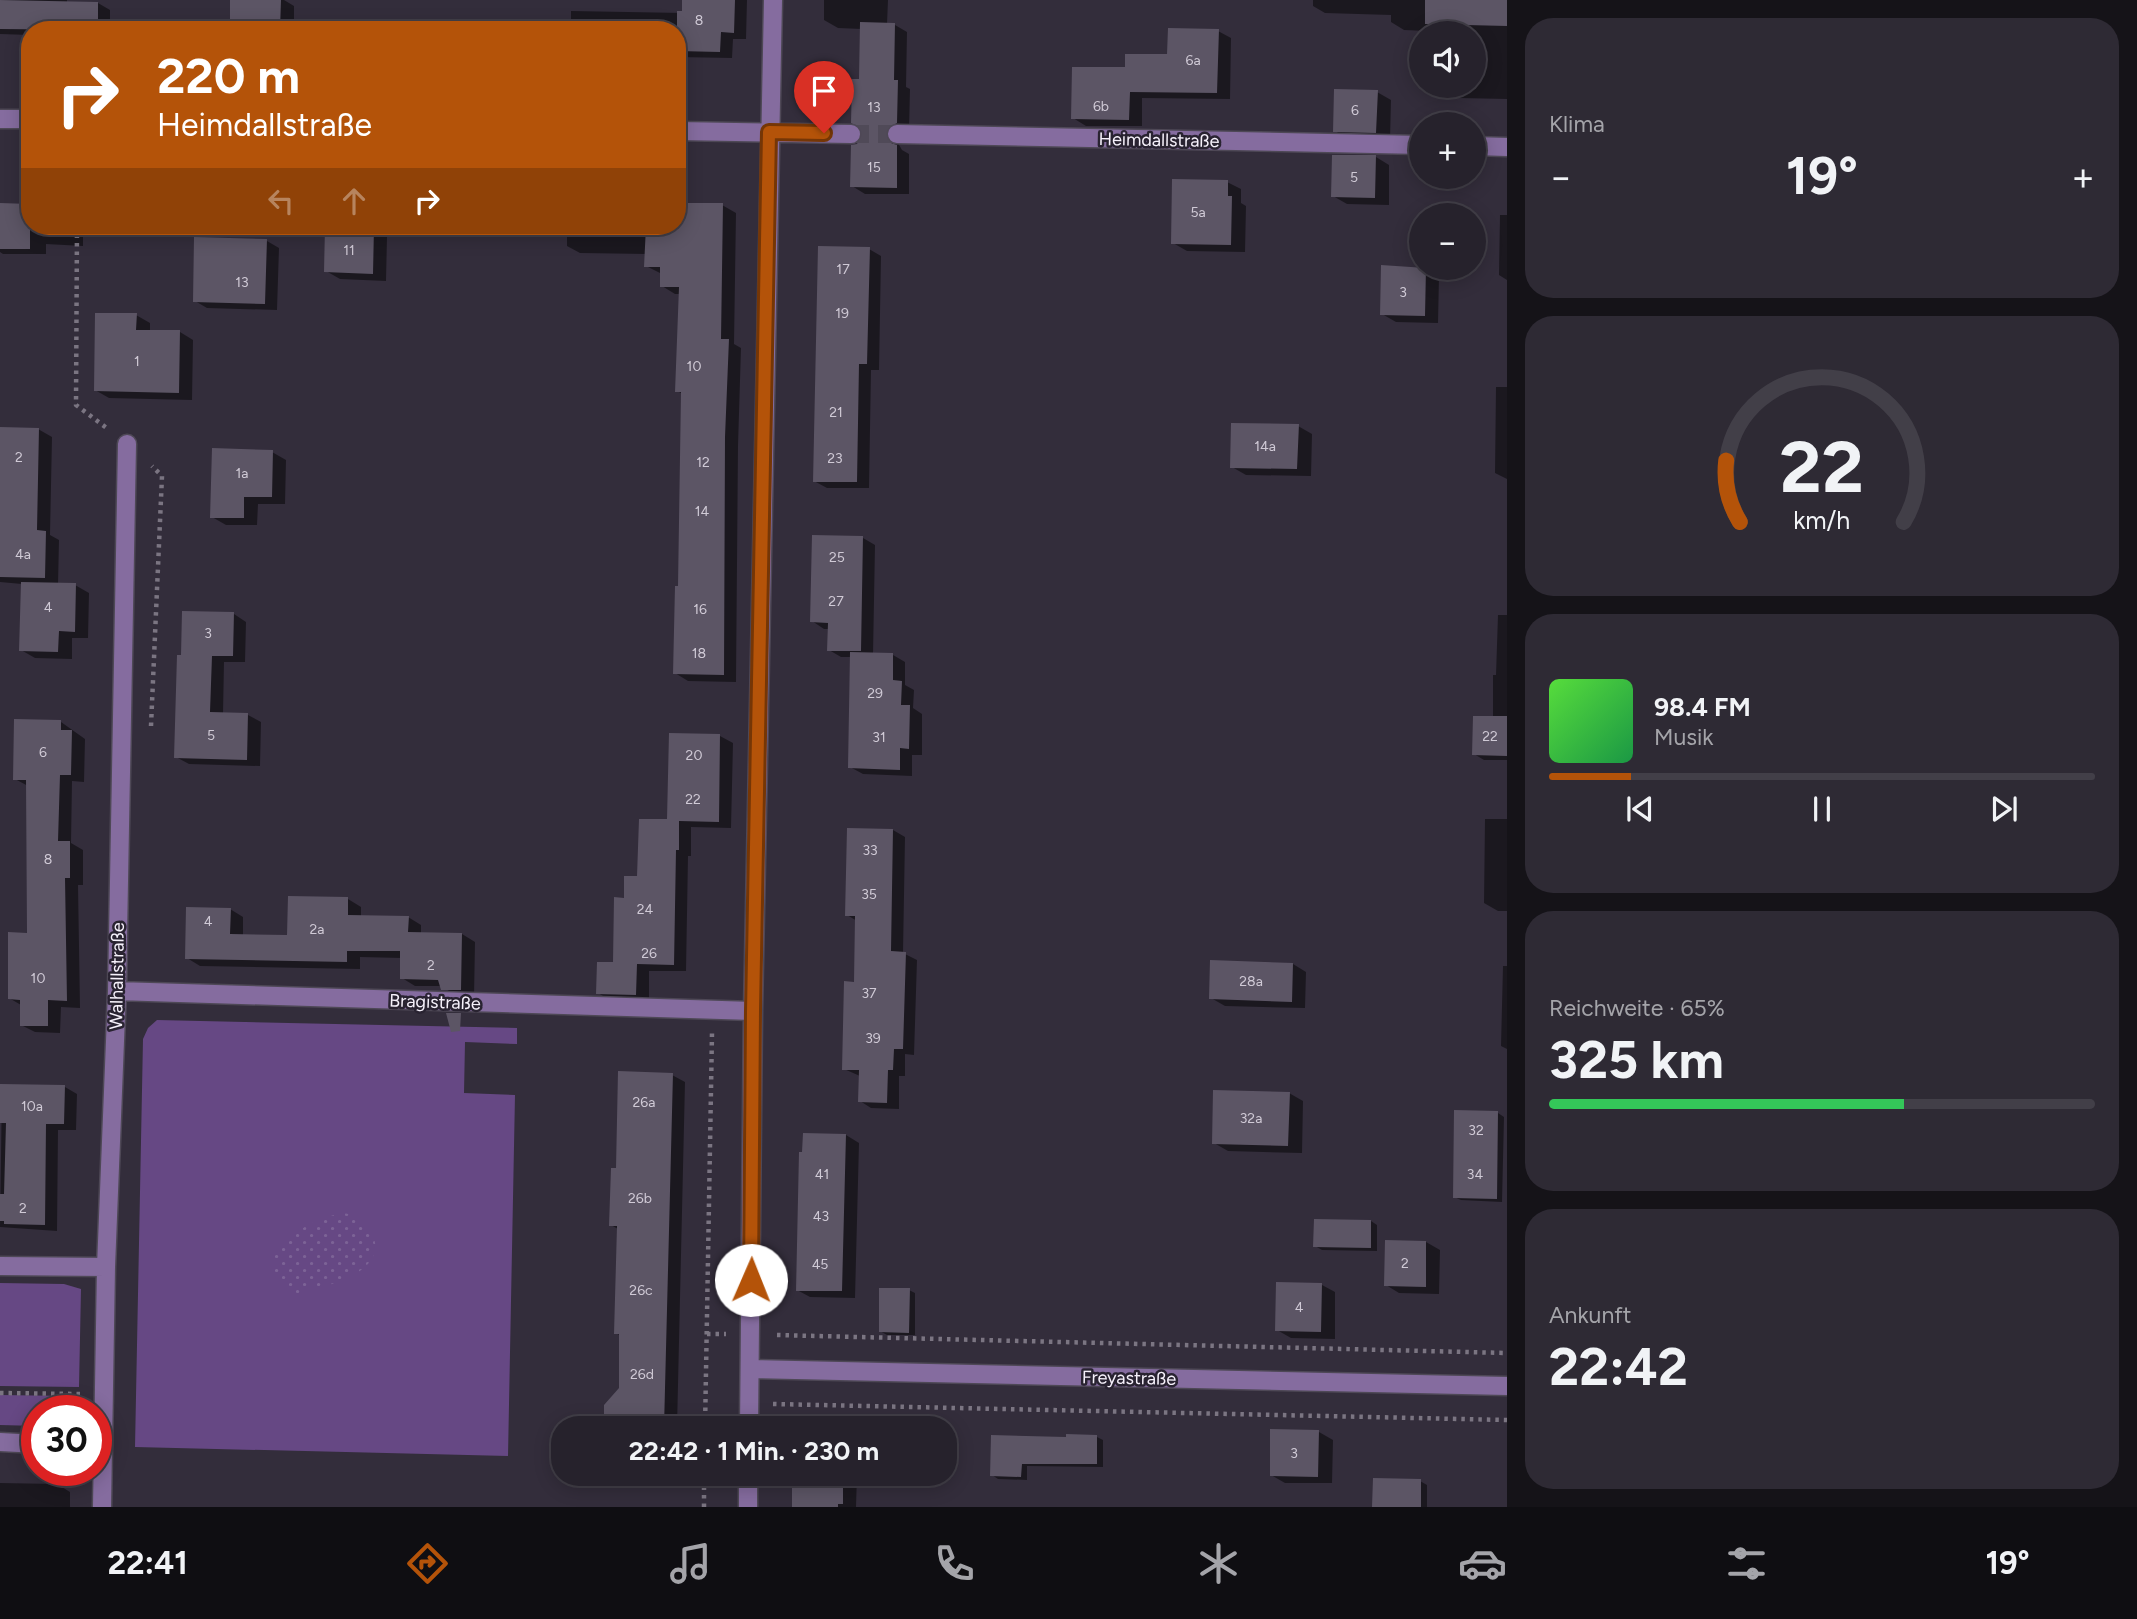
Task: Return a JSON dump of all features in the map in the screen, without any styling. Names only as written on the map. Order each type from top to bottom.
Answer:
[{"type":"street","points":[[749,1416],[753,1011],[773,0]]},
{"type":"street","points":[[0,119],[21,119]]},
{"type":"street","points":[[686,131],[851,134]]},
{"type":"street","name":"Heimdallstraße","points":[[897,134],[1409,145]]},
{"type":"street","points":[[1486,146],[1507,147]]},
{"type":"street","name":"Walhallstraße","points":[[103,1395],[117,992],[127,444]]},
{"type":"street","name":"Bragistraße","points":[[117,992],[753,1011]]},
{"type":"street","points":[[0,1266],[106,1267]]},
{"type":"street","name":"Freyastraße","points":[[751,1369],[1507,1386]]},
{"type":"street","points":[[0,1442],[21,1443]]},
{"type":"street","name":"Walhallstraße","points":[[101,1486],[102,1507]]},
{"type":"street","points":[[747,1507],[748,1486]]},
{"type":"path","points":[[77,235],[76,405],[127,444]]},
{"type":"path","points":[[705,1416],[713,1010]]},
{"type":"path","points":[[707,1334],[1507,1353]]},
{"type":"path","points":[[0,1393],[103,1395]]},
{"type":"path","points":[[749,1403],[1507,1420]]},
{"type":"path","points":[[704,1486],[704,1507]]},
{"type":"shaded area","points":[[157,1020],[517,1028],[517,1044],[465,1042],[464,1093],[515,1095],[508,1456],[135,1447],[143,1039],[148,1028]]},
{"type":"shaded area","points":[[344,1213],[359,1219],[371,1231],[375,1246],[372,1258],[363,1268],[335,1283],[292,1295],[282,1287],[276,1276],[272,1250],[305,1227]]},
{"type":"shaded area","points":[[0,1283],[64,1284],[81,1289],[79,1387],[0,1386]]},
{"type":"shaded area","points":[[0,1395],[21,1395],[21,1426],[0,1425]]},
{"type":"building","points":[[0,0],[98,2],[98,21],[21,21],[21,29],[0,29]]},
{"type":"building","points":[[230,0],[281,0],[280,21],[230,21]]},
{"type":"building","points":[[682,0],[735,0],[734,33],[721,32],[720,52],[686,51],[686,21],[677,21],[677,11],[682,11]]},
{"type":"building","points":[[1425,0],[1507,0],[1507,26],[1486,25],[1486,21],[1425,21]]},
{"type":"building","points":[[860,22],[895,23],[894,80],[898,80],[897,123],[888,128],[886,134],[891,143],[897,145],[897,188],[850,187],[851,145],[857,144],[862,135],[861,128],[851,123],[852,79],[859,79]]},
{"type":"building","points":[[1168,28],[1219,29],[1217,93],[1130,92],[1129,120],[1071,119],[1072,67],[1125,67],[1125,54],[1167,54]]},
{"type":"building","points":[[1334,89],[1378,90],[1376,133],[1333,132]]},
{"type":"building","points":[[1332,155],[1376,155],[1375,198],[1331,197]]},
{"type":"building","points":[[1172,179],[1228,180],[1228,196],[1232,196],[1231,245],[1171,244]]},
{"type":"building","points":[[0,203],[21,204],[21,235],[30,235],[30,249],[0,249]]},
{"type":"building","points":[[686,203],[723,203],[721,339],[729,339],[725,437],[724,675],[673,674],[675,586],[678,586],[681,392],[675,392],[679,287],[660,287],[660,267],[644,267],[646,235],[686,235]]},
{"type":"building","points":[[325,235],[374,235],[373,274],[324,272]]},
{"type":"building","points":[[194,237],[267,239],[265,304],[193,302]]},
{"type":"building","points":[[818,246],[870,247],[867,364],[859,364],[857,482],[813,482]]},
{"type":"building","points":[[1381,265],[1409,267],[1409,280],[1426,280],[1425,316],[1380,315]]},
{"type":"building","points":[[95,313],[137,313],[136,330],[180,330],[179,393],[94,391]]},
{"type":"building","points":[[1231,423],[1299,424],[1297,469],[1230,468]]},
{"type":"building","points":[[0,427],[39,428],[37,530],[46,531],[45,578],[0,577]]},
{"type":"building","points":[[212,448],[273,450],[272,497],[244,497],[244,518],[210,518]]},
{"type":"building","points":[[812,535],[863,536],[861,651],[827,651],[828,623],[810,622]]},
{"type":"building","points":[[21,582],[76,583],[75,632],[59,631],[58,652],[19,651]]},
{"type":"building","points":[[182,611],[234,612],[233,656],[212,656],[210,712],[248,713],[247,760],[174,758],[177,655],[181,655]]},
{"type":"building","points":[[850,652],[893,653],[893,680],[902,681],[901,705],[910,705],[909,749],[900,748],[900,770],[848,768]]},
{"type":"building","points":[[1473,716],[1507,716],[1507,756],[1472,755]]},
{"type":"building","points":[[14,719],[61,720],[61,730],[72,730],[71,775],[60,775],[58,841],[70,841],[70,878],[65,878],[67,1001],[48,1000],[48,1026],[20,1026],[20,1000],[8,999],[8,932],[27,933],[26,780],[13,780]]},
{"type":"building","points":[[669,733],[720,734],[719,822],[679,821],[674,965],[637,964],[636,995],[596,994],[597,962],[613,962],[614,897],[624,898],[624,876],[637,876],[639,819],[667,819]]},
{"type":"building","points":[[847,828],[893,829],[891,951],[906,952],[903,1049],[894,1049],[893,1070],[888,1070],[887,1103],[858,1102],[859,1070],[842,1070],[844,981],[854,982],[855,916],[845,916]]},
{"type":"building","points":[[288,896],[348,897],[348,915],[409,916],[408,932],[462,933],[461,990],[441,990],[438,980],[400,979],[400,951],[347,951],[347,962],[185,959],[186,907],[231,908],[230,934],[287,935]]},
{"type":"building","points":[[1210,960],[1293,963],[1292,1002],[1209,999]]},
{"type":"building","points":[[446,1013],[461,1013],[460,1031],[451,1032]]},
{"type":"building","points":[[618,1071],[673,1073],[664,1416],[604,1416],[604,1405],[619,1388],[619,1334],[614,1334],[617,1226],[609,1226],[611,1168],[616,1168]]},
{"type":"building","points":[[0,1084],[65,1085],[64,1124],[46,1124],[45,1225],[4,1224],[4,1221],[0,1221],[0,1194],[4,1194],[6,1123],[0,1123]]},
{"type":"building","points":[[1213,1090],[1290,1092],[1288,1146],[1212,1144]]},
{"type":"building","points":[[1454,1110],[1498,1111],[1497,1199],[1453,1198]]},
{"type":"building","points":[[803,1133],[846,1134],[842,1291],[796,1291],[799,1152],[802,1152]]},
{"type":"building","points":[[1314,1219],[1371,1220],[1371,1248],[1313,1247]]},
{"type":"building","points":[[1385,1240],[1426,1241],[1426,1287],[1384,1286]]},
{"type":"building","points":[[1276,1282],[1322,1283],[1321,1332],[1275,1331]]},
{"type":"building","points":[[879,1288],[910,1288],[909,1333],[879,1332]]},
{"type":"building","points":[[1270,1429],[1319,1430],[1318,1477],[1270,1476]]},
{"type":"building","points":[[1066,1434],[1097,1435],[1097,1464],[1022,1464],[1021,1477],[990,1476],[991,1435],[1066,1437]]},
{"type":"building","points":[[1373,1478],[1421,1479],[1421,1507],[1372,1507]]},
{"type":"building","points":[[792,1486],[843,1486],[843,1504],[838,1504],[838,1507],[792,1507]]},
{"type":"tunnel","points":[[851,134],[897,134]]},
{"type":"route","points":[[751,1280],[753,1011],[769,132],[824,133]]}]
